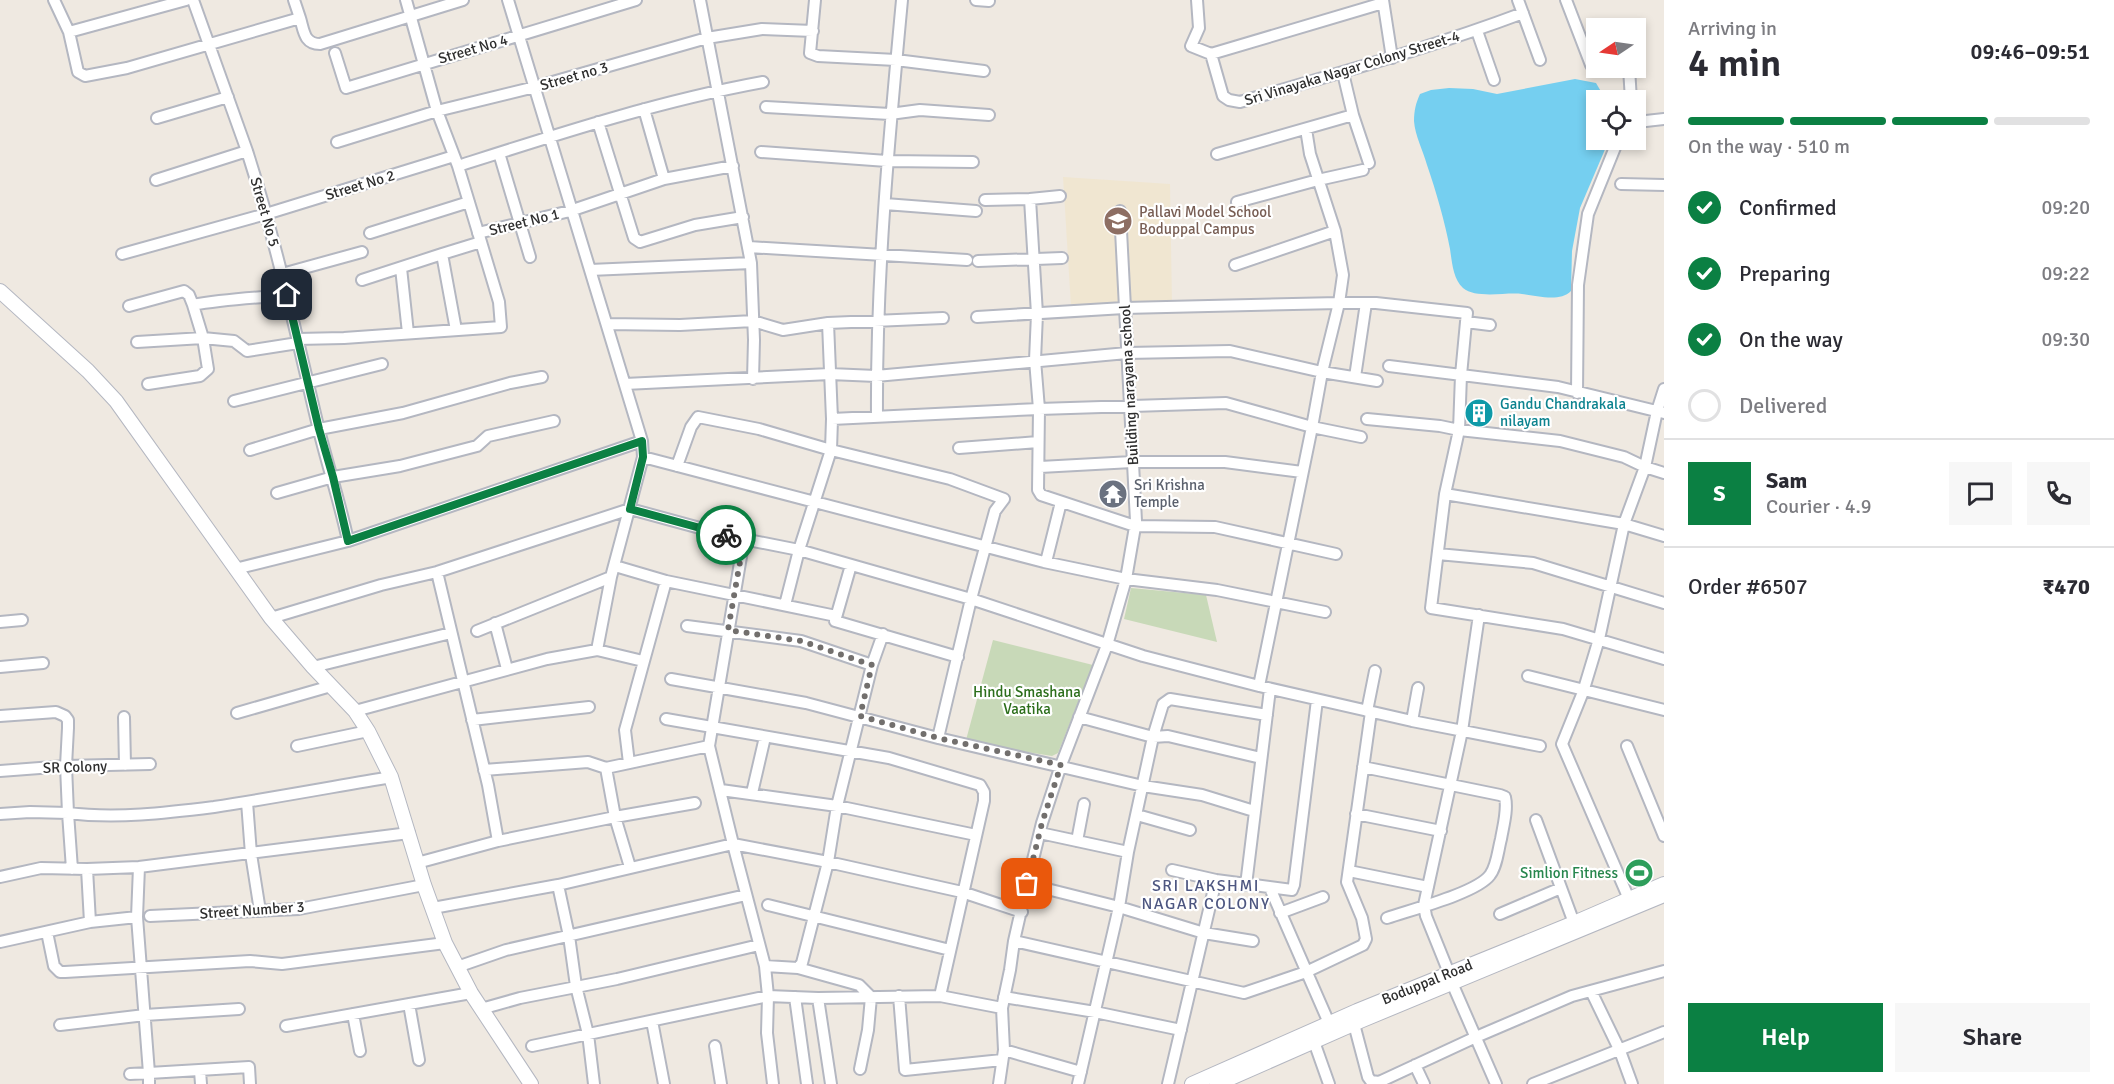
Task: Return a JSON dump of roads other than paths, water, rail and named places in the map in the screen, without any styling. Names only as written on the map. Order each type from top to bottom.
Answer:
[{"type":"street","points":[[54,0],[69,32],[76,68],[81,75],[85,76],[127,68],[300,18]]},
{"type":"street","points":[[69,32],[186,0]]},
{"type":"street","name":"Street No 5","points":[[193,0],[247,151],[266,214],[348,541]]},
{"type":"street","points":[[294,0],[306,39],[312,44],[320,44],[463,0]]},
{"type":"street","points":[[137,342],[203,338],[234,341],[247,351],[297,341],[501,327],[499,302],[456,161],[437,111],[406,0]]},
{"type":"street","points":[[508,0],[570,211],[642,441],[643,457],[613,571],[597,651]]},
{"type":"street","name":"Street No 4","points":[[335,53],[346,88],[636,0]]},
{"type":"street","points":[[700,0],[749,247],[753,379]]},
{"type":"street","points":[[815,0],[810,53],[818,56],[896,60],[984,70]]},
{"type":"street","points":[[877,416],[876,376],[881,255],[902,0]]},
{"type":"street","points":[[976,0],[989,1]]},
{"type":"street","points":[[1197,0],[1199,28],[1191,46],[1210,54],[1383,2],[1392,58]]},
{"type":"street","points":[[1518,0],[1540,60]]},
{"type":"street","points":[[1566,0],[1586,52]]},
{"type":"street","name":"Sri Vinayaka Nagar Colony Street-4","points":[[1210,54],[1223,96],[1240,102],[1392,58],[1523,14]]},
{"type":"street","name":"Street no 3","points":[[338,142],[437,111],[535,87],[707,38],[762,29],[813,31]]},
{"type":"street","points":[[1477,31],[1494,80]]},
{"type":"street","points":[[1237,202],[1366,166],[1343,73]]},
{"type":"street","points":[[549,137],[673,101],[763,82]]},
{"type":"street","points":[[157,118],[228,98]]},
{"type":"street","points":[[766,107],[891,114],[920,110],[988,115]]},
{"type":"street","points":[[644,109],[664,179]]},
{"type":"street","points":[[1217,154],[1353,115]]},
{"type":"street","points":[[1646,121],[1664,119]]},
{"type":"street","points":[[598,122],[634,238],[640,242],[694,225],[743,217]]},
{"type":"street","points":[[1246,885],[1267,715],[1264,687],[1276,601],[1322,372],[1339,303],[1342,275],[1335,231],[1318,180],[1306,129]]},
{"type":"street","name":"Street No 2","points":[[122,254],[456,161],[499,153],[549,137]]},
{"type":"street","points":[[1577,393],[1578,285],[1588,213],[1614,150]]},
{"type":"street","points":[[156,180],[247,151]]},
{"type":"street","points":[[760,152],[887,161],[973,162]]},
{"type":"street","points":[[499,153],[530,257]]},
{"type":"street","name":"Street No 1","points":[[362,280],[442,254],[521,223],[570,211],[664,179],[733,166]]},
{"type":"street","points":[[1621,184],[1664,185]]},
{"type":"street","points":[[985,200],[1060,196]]},
{"type":"street","points":[[1030,199],[1037,314],[1035,360],[1039,409],[1038,490],[1044,497],[1136,526],[1215,527],[1336,554]]},
{"type":"street","points":[[370,233],[469,202]]},
{"type":"street","points":[[885,204],[976,211]]},
{"type":"street","name":"Building narayana school","points":[[999,1084],[1003,1055],[1003,1002],[1027,884],[1061,765],[1107,645],[1126,579],[1136,526],[1120,212]]},
{"type":"street","points":[[1234,265],[1335,231]]},
{"type":"street","points":[[749,247],[973,261],[1062,258]]},
{"type":"street","points":[[282,274],[362,252]]},
{"type":"street","points":[[442,254],[456,330]]},
{"type":"street","points":[[590,270],[751,263]]},
{"type":"street","points":[[401,268],[408,333]]},
{"type":"street","points":[[0,291],[88,371],[116,401],[271,618],[313,667],[356,711],[391,777],[424,885],[445,944],[471,993],[531,1084]]},
{"type":"street","points":[[129,306],[184,291],[189,295],[203,338],[208,369],[205,373],[200,376],[148,384]]},
{"type":"street","points":[[193,305],[219,300],[231,301],[287,295]]},
{"type":"street","points":[[977,317],[1124,309],[1339,303],[1366,303],[1467,313],[1459,430],[1445,494],[1431,608],[1563,629],[1664,659]]},
{"type":"street","points":[[1355,378],[1366,303]]},
{"type":"street","points":[[607,324],[672,325],[753,321],[783,330],[828,323],[943,318]]},
{"type":"street","points":[[1466,322],[1490,325]]},
{"type":"street","points":[[785,605],[799,550],[831,450],[828,323]]},
{"type":"street","points":[[625,384],[830,374],[876,376],[1126,353],[1230,351],[1322,372],[1377,381]]},
{"type":"street","points":[[234,401],[382,364]]},
{"type":"street","points":[[1389,366],[1558,387],[1660,412]]},
{"type":"street","points":[[250,450],[319,429],[403,413],[510,383],[542,377]]},
{"type":"street","points":[[1631,904],[1562,744],[1583,692],[1599,639],[1624,524],[1645,467],[1664,389]]},
{"type":"street","points":[[832,419],[1039,409],[1226,404],[1312,427],[1361,437]]},
{"type":"street","points":[[677,466],[691,426],[698,417],[759,429],[831,450],[950,479],[1004,499],[995,511],[971,599],[938,738]]},
{"type":"street","points":[[1367,419],[1560,441],[1624,457],[1645,467],[1664,472]]},
{"type":"street","points":[[278,493],[333,477],[400,466],[477,446],[488,436],[554,421]]},
{"type":"street","points":[[235,569],[348,541],[642,441]]},
{"type":"street","points":[[959,448],[1038,442]]},
{"type":"street","points":[[643,457],[1046,562],[1126,579],[1217,590],[1325,612]]},
{"type":"street","points":[[1040,467],[1132,462],[1225,462],[1302,472]]},
{"type":"street","points":[[1445,494],[1624,524],[1664,536]]},
{"type":"street","points":[[1046,562],[1061,502]]},
{"type":"street","points":[[271,618],[381,585],[437,572],[630,509],[744,539],[799,550],[971,599],[1107,645],[1264,687],[1369,712],[1540,746]]},
{"type":"street","points":[[744,539],[709,746],[765,966],[768,996],[767,1034],[773,1084]]},
{"type":"street","points":[[1438,554],[1533,563],[1664,603]]},
{"type":"street","points":[[850,565],[835,621],[958,657]]},
{"type":"street","points":[[477,631],[613,571],[836,616]]},
{"type":"street","points":[[437,572],[484,770],[498,841]]},
{"type":"street","points":[[629,762],[625,730],[666,581]]},
{"type":"street","points":[[1479,615],[1462,731],[1424,905],[1426,916],[1496,1084]]},
{"type":"street","points":[[0,622],[22,620]]},
{"type":"street","points":[[495,623],[507,669]]},
{"type":"street","points":[[687,626],[801,641],[872,665]]},
{"type":"street","points":[[313,667],[451,633]]},
{"type":"street","points":[[798,968],[802,963],[828,862],[837,806],[872,665],[883,634]]},
{"type":"street","points":[[356,711],[463,680],[547,659],[597,651],[643,661]]},
{"type":"street","points":[[0,667],[43,663]]},
{"type":"street","points":[[1014,941],[1244,993],[1306,972],[1364,945],[1366,939],[1362,918],[1347,882],[1375,670]]},
{"type":"street","points":[[1528,676],[1583,692],[1664,710]]},
{"type":"street","points":[[671,679],[806,703],[938,738],[1143,786],[1202,795],[1254,811]]},
{"type":"street","points":[[237,713],[331,686]]},
{"type":"street","points":[[1412,721],[1418,688]]},
{"type":"street","points":[[1078,1084],[1119,907],[1128,852],[1153,737],[1163,704],[1170,699],[1267,715]]},
{"type":"street","points":[[1172,870],[1246,885],[1292,890],[1317,700]]},
{"type":"street","points":[[472,720],[590,707]]},
{"type":"street","points":[[0,716],[56,712],[68,720],[66,766],[72,869]]},
{"type":"street","points":[[124,717],[125,765]]},
{"type":"street","points":[[1079,717],[1153,737],[1168,736],[1262,758]]},
{"type":"street","points":[[666,719],[712,729],[889,758],[980,785],[984,792],[984,801],[939,996]]},
{"type":"street","points":[[297,746],[368,731]]},
{"type":"street","points":[[752,793],[765,737]]},
{"type":"street","points":[[484,770],[588,762],[606,768],[709,746]]},
{"type":"street","points":[[1627,746],[1664,836]]},
{"type":"street","name":"SR Colony","points":[[0,771],[66,766],[150,764]]},
{"type":"street","points":[[1363,767],[1451,783],[1504,797],[1503,829],[1493,871],[1489,878],[1458,894],[1387,918]]},
{"type":"street","points":[[606,768],[615,817],[630,867]]},
{"type":"street","points":[[0,814],[30,812],[83,815],[159,814],[247,802],[391,777]]},
{"type":"street","points":[[721,790],[837,806],[976,836]]},
{"type":"street","points":[[247,802],[251,854],[260,911]]},
{"type":"street","points":[[417,863],[498,841],[695,803]]},
{"type":"street","points":[[1077,841],[1084,804]]},
{"type":"street","points":[[1356,814],[1441,831]]},
{"type":"street","points":[[1137,815],[1190,830]]},
{"type":"street","points":[[1536,820],[1574,923]]},
{"type":"street","points":[[0,877],[41,868],[139,867],[409,833]]},
{"type":"street","points":[[1040,833],[1128,852]]},
{"type":"street","points":[[433,909],[558,885],[733,844],[828,862],[962,892],[1022,912]]},
{"type":"street","points":[[139,867],[137,917],[149,1078]]},
{"type":"street","points":[[87,869],[90,922]]},
{"type":"street","points":[[1349,871],[1428,887]]},
{"type":"street","points":[[1168,1084],[1216,880]]},
{"type":"street","points":[[1027,884],[1119,907],[1204,933],[1253,941]]},
{"type":"street","name":"Boduppal Road","points":[[1217,1084],[1312,1036],[1329,1023],[1451,978],[1631,904],[1664,884]]},
{"type":"street","name":"Street Number 3","points":[[150,916],[299,909],[424,885]]},
{"type":"street","points":[[558,885],[569,936],[576,986],[588,1034],[594,1084]]},
{"type":"street","points":[[1270,888],[1329,1023]]},
{"type":"street","points":[[1500,914],[1561,888]]},
{"type":"street","points":[[457,967],[506,950],[746,895]]},
{"type":"street","name":"Boduppal Road","points":[[1192,1084],[1312,1036],[1354,1024],[1574,923],[1664,895]]},
{"type":"street","points":[[1280,913],[1323,897]]},
{"type":"street","points":[[768,905],[950,950]]},
{"type":"street","points":[[0,942],[90,922],[137,917]]},
{"type":"street","points":[[47,932],[54,966],[60,972],[250,961],[282,964],[445,944]]},
{"type":"street","points":[[481,1009],[759,945]]},
{"type":"street","points":[[765,966],[798,968],[860,985],[871,997],[868,1030],[860,1069]]},
{"type":"street","points":[[1354,1024],[1368,1077],[1371,1081],[1379,1082],[1572,996],[1664,971]]},
{"type":"street","points":[[1591,991],[1620,1051],[1632,1084]]},
{"type":"street","points":[[286,1026],[471,993]]},
{"type":"street","points":[[532,1046],[768,996],[818,998],[939,996],[1095,1012],[1181,1030]]},
{"type":"street","points":[[899,996],[905,1070],[1003,1055],[1081,1072]]},
{"type":"street","points":[[795,997],[807,1084]]},
{"type":"street","points":[[818,998],[831,1084]]},
{"type":"street","points":[[409,1004],[419,1059]]},
{"type":"street","points":[[60,1025],[145,1015],[239,1009]]},
{"type":"street","points":[[353,1014],[360,1051]]},
{"type":"street","points":[[652,1021],[664,1084]]},
{"type":"street","points":[[1533,1084],[1562,1079],[1664,1032]]},
{"type":"street","points":[[1312,1036],[1329,1084]]},
{"type":"street","points":[[715,1046],[721,1084]]},
{"type":"street","points":[[1415,1065],[1424,1084]]},
{"type":"street","points":[[130,1074],[149,1078],[249,1067],[250,1084]]},
{"type":"street","points":[[200,1071],[201,1084]]},
{"type":"water","points":[[1575,79],[1596,83],[1600,90],[1586,90],[1586,150],[1605,150],[1580,208],[1572,251],[1571,291],[1560,297],[1475,293],[1463,288],[1455,275],[1440,207],[1416,132],[1414,113],[1416,104],[1420,94],[1431,90],[1473,89],[1497,94]]},
{"type":"place","name":"Pallavi Model School Boduppal Campus","points":[[1118,221]]},
{"type":"place","name":"Gandu Chandrakala nilayam","points":[[1479,413]]},
{"type":"place","name":"Sri Krishna Temple","points":[[1113,494]]},
{"type":"place","name":"Simlion Fitness","points":[[1639,873]]},
{"type":"district","name":"SRI LAKSHMI NAGAR COLONY","points":[[1206,894]]},
{"type":"park label","name":"Hindu Smashana Vaatika","points":[[1027,700]]}]
